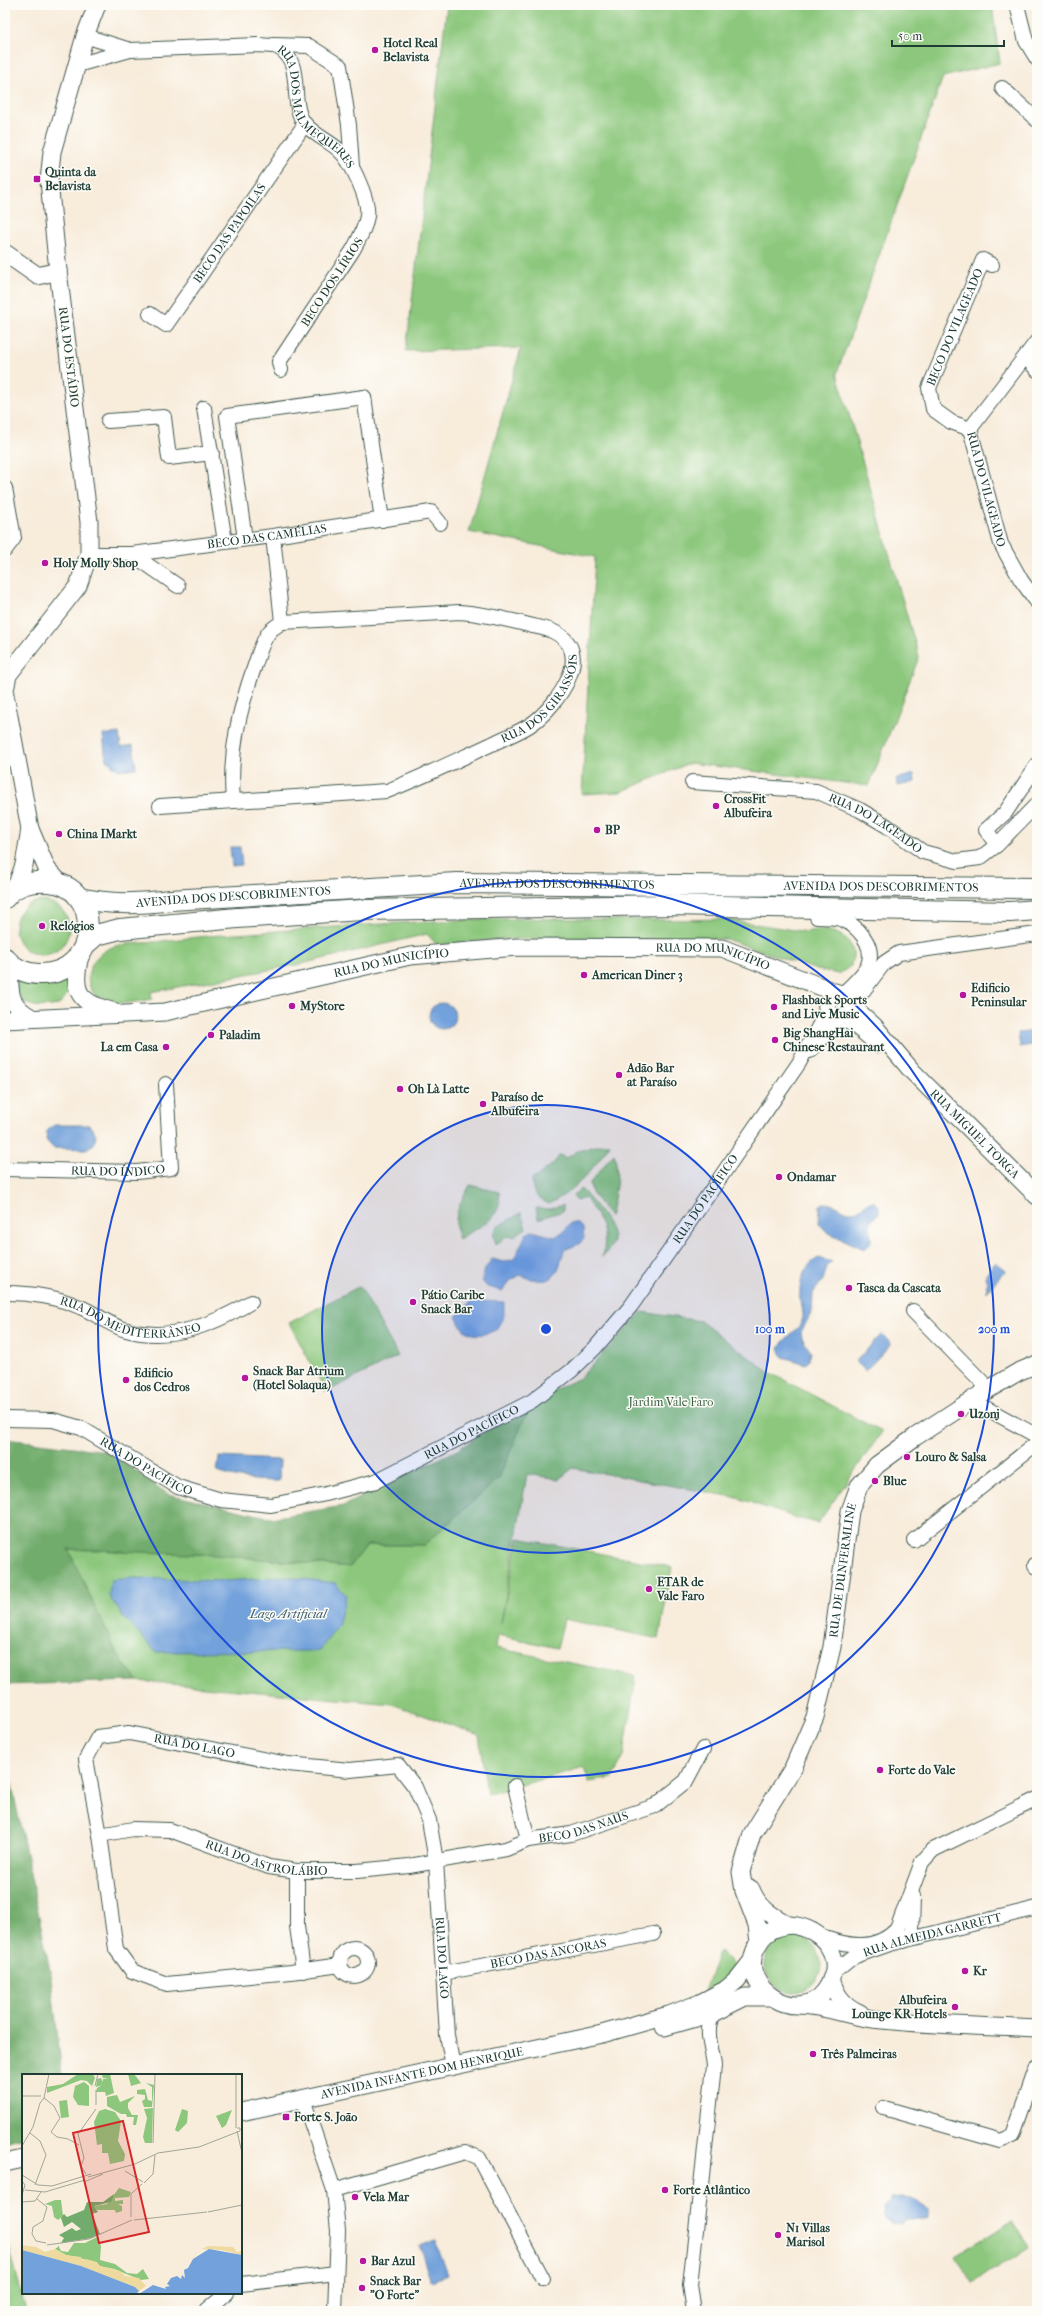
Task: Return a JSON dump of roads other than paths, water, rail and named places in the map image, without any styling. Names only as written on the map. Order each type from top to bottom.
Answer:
[{"type":"main road","name":"AVENIDA DOS DESCOBRIMENTOS","points":[[10,893],[33,881],[53,882],[71,892],[116,904],[136,905],[171,900],[456,883],[1037,888]]},
{"type":"main road","points":[[71,892],[88,920],[83,950]]},
{"type":"main road","name":"AVENIDA DOS DESCOBRIMENTOS","points":[[7,960],[31,974],[49,974],[67,968],[96,935],[120,929],[238,918],[362,910],[672,905],[1010,912],[1037,910]]},
{"type":"street","name":"RUA DO ESTÁDIO","points":[[6,680],[78,586],[89,554],[90,522],[58,271],[49,181],[52,152],[85,36],[97,5]]},
{"type":"street","points":[[1017,5],[1026,41],[1037,59]]},
{"type":"street","points":[[85,36],[130,50]]},
{"type":"street","name":"RUA DOS MALMEQUERES","points":[[130,50],[258,45],[309,46],[340,66],[349,125],[352,166]]},
{"type":"street","name":"RUA DOS MALMEQUERES","points":[[258,45],[278,47],[287,54],[292,69],[299,113],[305,124],[341,151],[352,166]]},
{"type":"street","points":[[77,65],[130,50]]},
{"type":"street","points":[[1002,88],[1037,120]]},
{"type":"street","name":"BECO DAS PAPOILAS","points":[[150,314],[166,325],[305,124]]},
{"type":"street","name":"BECO DOS LÍRIOS","points":[[281,370],[279,362],[363,233],[368,215],[366,202],[352,166]]},
{"type":"street","points":[[5,253],[38,276],[58,271]]},
{"type":"street","name":"BECO DO VILAGEADO","points":[[970,429],[951,422],[933,409],[929,388],[982,260],[992,264]]},
{"type":"street","name":"RUA DO VILAGEADO","points":[[1037,341],[970,429],[1001,544],[1021,580],[1037,602]]},
{"type":"street","points":[[1026,357],[1037,370]]},
{"type":"street","points":[[245,539],[227,416],[364,397],[382,520]]},
{"type":"street","points":[[204,408],[225,542]]},
{"type":"street","points":[[108,421],[164,417],[169,458],[212,453]]},
{"type":"street","points":[[5,488],[14,538],[5,550]]},
{"type":"street","name":"BECO DAS CAMÉLIAS","points":[[89,554],[132,554],[273,536],[431,512],[440,523]]},
{"type":"street","points":[[233,800],[231,777],[234,742],[244,696],[263,644],[270,631],[282,622],[273,536]]},
{"type":"street","points":[[132,554],[178,586]]},
{"type":"street","name":"RUA DOS GIRASSÓIS","points":[[160,806],[387,791],[417,780],[531,725],[552,707],[566,686],[572,670],[570,648],[564,639],[553,631],[486,615],[460,612],[282,622]]},
{"type":"street","points":[[5,695],[30,828],[47,869],[71,892]]},
{"type":"street","points":[[997,845],[986,830],[1005,813],[1037,765]]},
{"type":"street","name":"RUA DO LAGEADO","points":[[692,782],[816,791],[860,810],[887,826],[923,852],[957,861],[980,858],[997,845],[1037,804]]},
{"type":"street","points":[[10,893],[24,865],[30,828]]},
{"type":"street","points":[[767,907],[805,916],[839,919],[858,930],[869,948],[869,962],[841,1006]]},
{"type":"street","points":[[841,1006],[884,962],[899,953],[1037,934]]},
{"type":"street","name":"RUA DO MUNICÍPIO","points":[[5,1020],[118,1016],[165,1012],[410,956],[464,950],[524,946],[722,948],[778,969],[841,1006]]},
{"type":"street","points":[[56,1018],[73,1004],[78,990],[76,973],[83,950]]},
{"type":"street","points":[[7,960],[7,995],[20,1011],[32,1018]]},
{"type":"street","points":[[78,990],[86,1002],[118,1016]]},
{"type":"street","name":"RUA DO PACÍFICO","points":[[5,1419],[53,1420],[81,1428],[178,1487],[221,1500],[271,1506],[376,1481],[532,1401],[571,1371],[594,1349],[635,1301],[799,1063],[841,1006]]},
{"type":"street","name":"RUA MIGUEL TORGA","points":[[841,1006],[874,1026],[912,1071],[1037,1196]]},
{"type":"street","name":"RUA DO ÍNDICO","points":[[5,1169],[137,1172],[171,1168],[166,1084]]},
{"type":"street","name":"RUA DO MEDITERRÂNEO","points":[[5,1293],[28,1293],[79,1306],[123,1329],[161,1334],[198,1328],[224,1318],[250,1302]]},
{"type":"street","points":[[913,1311],[989,1389]]},
{"type":"street","name":"RUA DE DUNFERMLINE","points":[[759,1943],[757,1925],[744,1890],[741,1872],[752,1834],[793,1768],[817,1711],[832,1647],[850,1511],[859,1486],[878,1465],[971,1400],[1018,1372],[1037,1364]]},
{"type":"street","points":[[971,1400],[1037,1436]]},
{"type":"street","points":[[914,1540],[1037,1444]]},
{"type":"street","points":[[1037,1563],[1035,1565],[1037,1567]]},
{"type":"street","name":"RUA DO LAGO","points":[[340,1965],[167,1984],[132,1971],[116,1949],[100,1835],[86,1759],[98,1737],[129,1733],[288,1764],[350,1770],[398,1765],[415,1787],[423,1807],[428,1820],[436,1861],[447,2035],[453,2066]]},
{"type":"street","name":"BECO DAS NAUS","points":[[436,1861],[506,1850],[528,1840],[571,1834],[655,1806],[686,1781],[703,1749]]},
{"type":"street","points":[[515,1786],[528,1840]]},
{"type":"street","points":[[901,1935],[912,1931],[912,1907],[916,1878],[922,1862],[933,1850],[1037,1799]]},
{"type":"street","name":"RUA DO ASTROLÁBIO","points":[[100,1835],[133,1829],[170,1830],[269,1867],[297,1871],[357,1871],[409,1866],[436,1861]]},
{"type":"street","name":"RUA DE DUNFERMLINE","points":[[746,1854],[749,1881],[758,1904],[770,1916],[789,1925]]},
{"type":"street","points":[[297,1871],[297,1926],[303,1970]]},
{"type":"street","name":"RUA ALMEIDA GARRETT","points":[[822,1937],[860,1946],[901,1935],[1037,1908]]},
{"type":"street","points":[[602,2034],[669,2015],[700,2003],[725,1990],[737,1980],[752,1961],[759,1943],[767,1932],[775,1927],[789,1925],[801,1926],[812,1930],[827,1942],[833,1955],[832,1976],[840,2000],[850,2009],[873,2018]]},
{"type":"street","name":"BECO DAS ÂNCORAS","points":[[443,1973],[653,1934]]},
{"type":"street","name":"RUA ALMEIDA GARRETT","points":[[832,1976],[853,1957],[901,1935]]},
{"type":"street","points":[[752,1961],[753,1973],[758,1983],[770,1997]]},
{"type":"street","points":[[800,2005],[814,2001],[824,1991],[832,1976]]},
{"type":"street","points":[[602,2034],[667,2026],[713,2013],[745,1997],[770,1997],[786,2004],[817,2006],[843,2014],[873,2018],[1037,2029]]},
{"type":"street","points":[[694,2311],[690,2285],[714,2066],[708,2036],[708,2026],[713,2013]]},
{"type":"street","name":"AVENIDA INFANTE DOM HENRIQUE","points":[[242,2112],[602,2034]]},
{"type":"street","points":[[884,2108],[1000,2141],[1013,2135],[1032,2096],[1037,2066]]},
{"type":"street","points":[[303,2099],[334,2190],[338,2231],[335,2311]]},
{"type":"street","points":[[334,2190],[465,2152],[479,2158],[543,2279]]},
{"type":"street","points":[[5,2163],[22,2159]]},
{"type":"street","points":[[242,2284],[336,2273]]},
{"type":"street","points":[[206,2311],[226,2294]]},
{"type":"water","points":[[119,733],[121,747],[133,745],[136,768],[119,770],[106,760],[103,735]]},
{"type":"water","points":[[914,774],[915,782],[898,786],[896,779]]},
{"type":"water","points":[[230,847],[240,847],[242,865],[232,866]]},
{"type":"water","points":[[442,1003],[452,1006],[455,1016],[452,1026],[442,1029],[432,1026],[429,1016],[432,1006]]},
{"type":"water","points":[[1037,1031],[1037,1044],[1020,1047],[1018,1033]]},
{"type":"water","points":[[54,1125],[89,1125],[96,1134],[94,1144],[86,1149],[53,1148],[46,1140],[47,1131]]},
{"type":"water","points":[[873,1201],[879,1206],[879,1213],[870,1224],[871,1241],[864,1249],[827,1232],[819,1223],[820,1206],[824,1203],[832,1204],[847,1212],[853,1212]]},
{"type":"water","points":[[570,1223],[578,1223],[583,1228],[584,1239],[579,1244],[564,1250],[559,1268],[551,1278],[539,1280],[520,1275],[510,1281],[502,1291],[487,1287],[482,1281],[485,1269],[492,1259],[504,1262],[514,1259],[526,1234],[532,1231],[555,1237],[565,1230]]},
{"type":"water","points":[[819,1258],[832,1262],[827,1267],[823,1280],[813,1293],[812,1312],[801,1332],[802,1338],[811,1352],[809,1361],[806,1364],[783,1357],[779,1349],[781,1344],[802,1322],[803,1315],[800,1299],[800,1285],[808,1266]]},
{"type":"water","points":[[996,1262],[1006,1270],[987,1292],[986,1273]]},
{"type":"water","points":[[476,1297],[482,1301],[504,1302],[504,1316],[496,1330],[477,1335],[467,1332],[459,1323],[456,1316]]},
{"type":"water","points":[[882,1334],[891,1344],[865,1371],[856,1361]]},
{"type":"water","points":[[219,1457],[280,1460],[279,1481],[247,1479],[217,1472]]},
{"type":"water","name":"Lago Artificial","points":[[288,1577],[335,1583],[346,1595],[338,1626],[319,1651],[156,1652],[124,1618],[109,1596],[111,1580],[134,1578],[224,1581]]},
{"type":"water","points":[[902,2197],[917,2202],[929,2210],[929,2217],[923,2219],[906,2219],[901,2224],[892,2223],[884,2218],[883,2207],[890,2198]]},
{"type":"water","points":[[435,2239],[448,2275],[431,2281],[419,2245]]},
{"type":"place","name":"Hotel Real Belavista","points":[[375,50]]},
{"type":"place","name":"Quinta da Belavista","points":[[37,179]]},
{"type":"place","name":"Holy Molly Shop","points":[[45,563]]},
{"type":"place","name":"CrossFit Albufeira","points":[[716,806]]},
{"type":"place","name":"BP","points":[[597,830]]},
{"type":"place","name":"China IMarkt","points":[[59,834]]},
{"type":"place","name":"Relógios","points":[[42,926]]},
{"type":"place","name":"American Diner 3","points":[[584,975]]},
{"type":"place","name":"Edificio Peninsular","points":[[963,995]]},
{"type":"place","name":"MyStore","points":[[292,1006]]},
{"type":"place","name":"Flashback Sports and Live Music","points":[[774,1007]]},
{"type":"place","name":"Paladim","points":[[211,1035]]},
{"type":"place","name":"Big ShangHai Chinese Restaurant","points":[[775,1040]]},
{"type":"place","name":"La em Casa","points":[[166,1047]]},
{"type":"place","name":"Adão Bar at Paraíso","points":[[619,1075]]},
{"type":"place","name":"Oh Là Latte","points":[[400,1089]]},
{"type":"place","name":"Paraíso de Albufeira","points":[[483,1104]]},
{"type":"place","name":"Ondamar","points":[[779,1177]]},
{"type":"place","name":"Tasca da Cascata","points":[[849,1288]]},
{"type":"place","name":"Pátio Caribe Snack Bar","points":[[413,1302]]},
{"type":"place","name":"Snack Bar Atrium (Hotel Solaqua)","points":[[245,1378]]},
{"type":"place","name":"Edificio dos Cedros","points":[[126,1380]]},
{"type":"place","name":"Uzonj","points":[[961,1414]]},
{"type":"place","name":"Louro & Salsa","points":[[907,1457]]},
{"type":"place","name":"Blue","points":[[875,1481]]},
{"type":"place","name":"ETAR de Vale Faro","points":[[649,1589]]},
{"type":"place","name":"Forte do Vale","points":[[880,1770]]},
{"type":"place","name":"Kr","points":[[965,1971]]},
{"type":"place","name":"Albufeira Lounge KR Hotels","points":[[955,2007]]},
{"type":"place","name":"Três Palmeiras","points":[[813,2054]]},
{"type":"place","name":"Forte S. João","points":[[286,2117]]},
{"type":"place","name":"Forte Atlântico","points":[[665,2190]]},
{"type":"place","name":"Vela Mar","points":[[355,2197]]},
{"type":"place","name":"N1 Villas Marisol","points":[[778,2235]]},
{"type":"place","name":"Bar Azul","points":[[363,2261]]},
{"type":"place","name":"Snack Bar \"O Forte\"","points":[[362,2288]]},
{"type":"park label","name":"Jardim Vale Faro","points":[[671,1402]]}]
